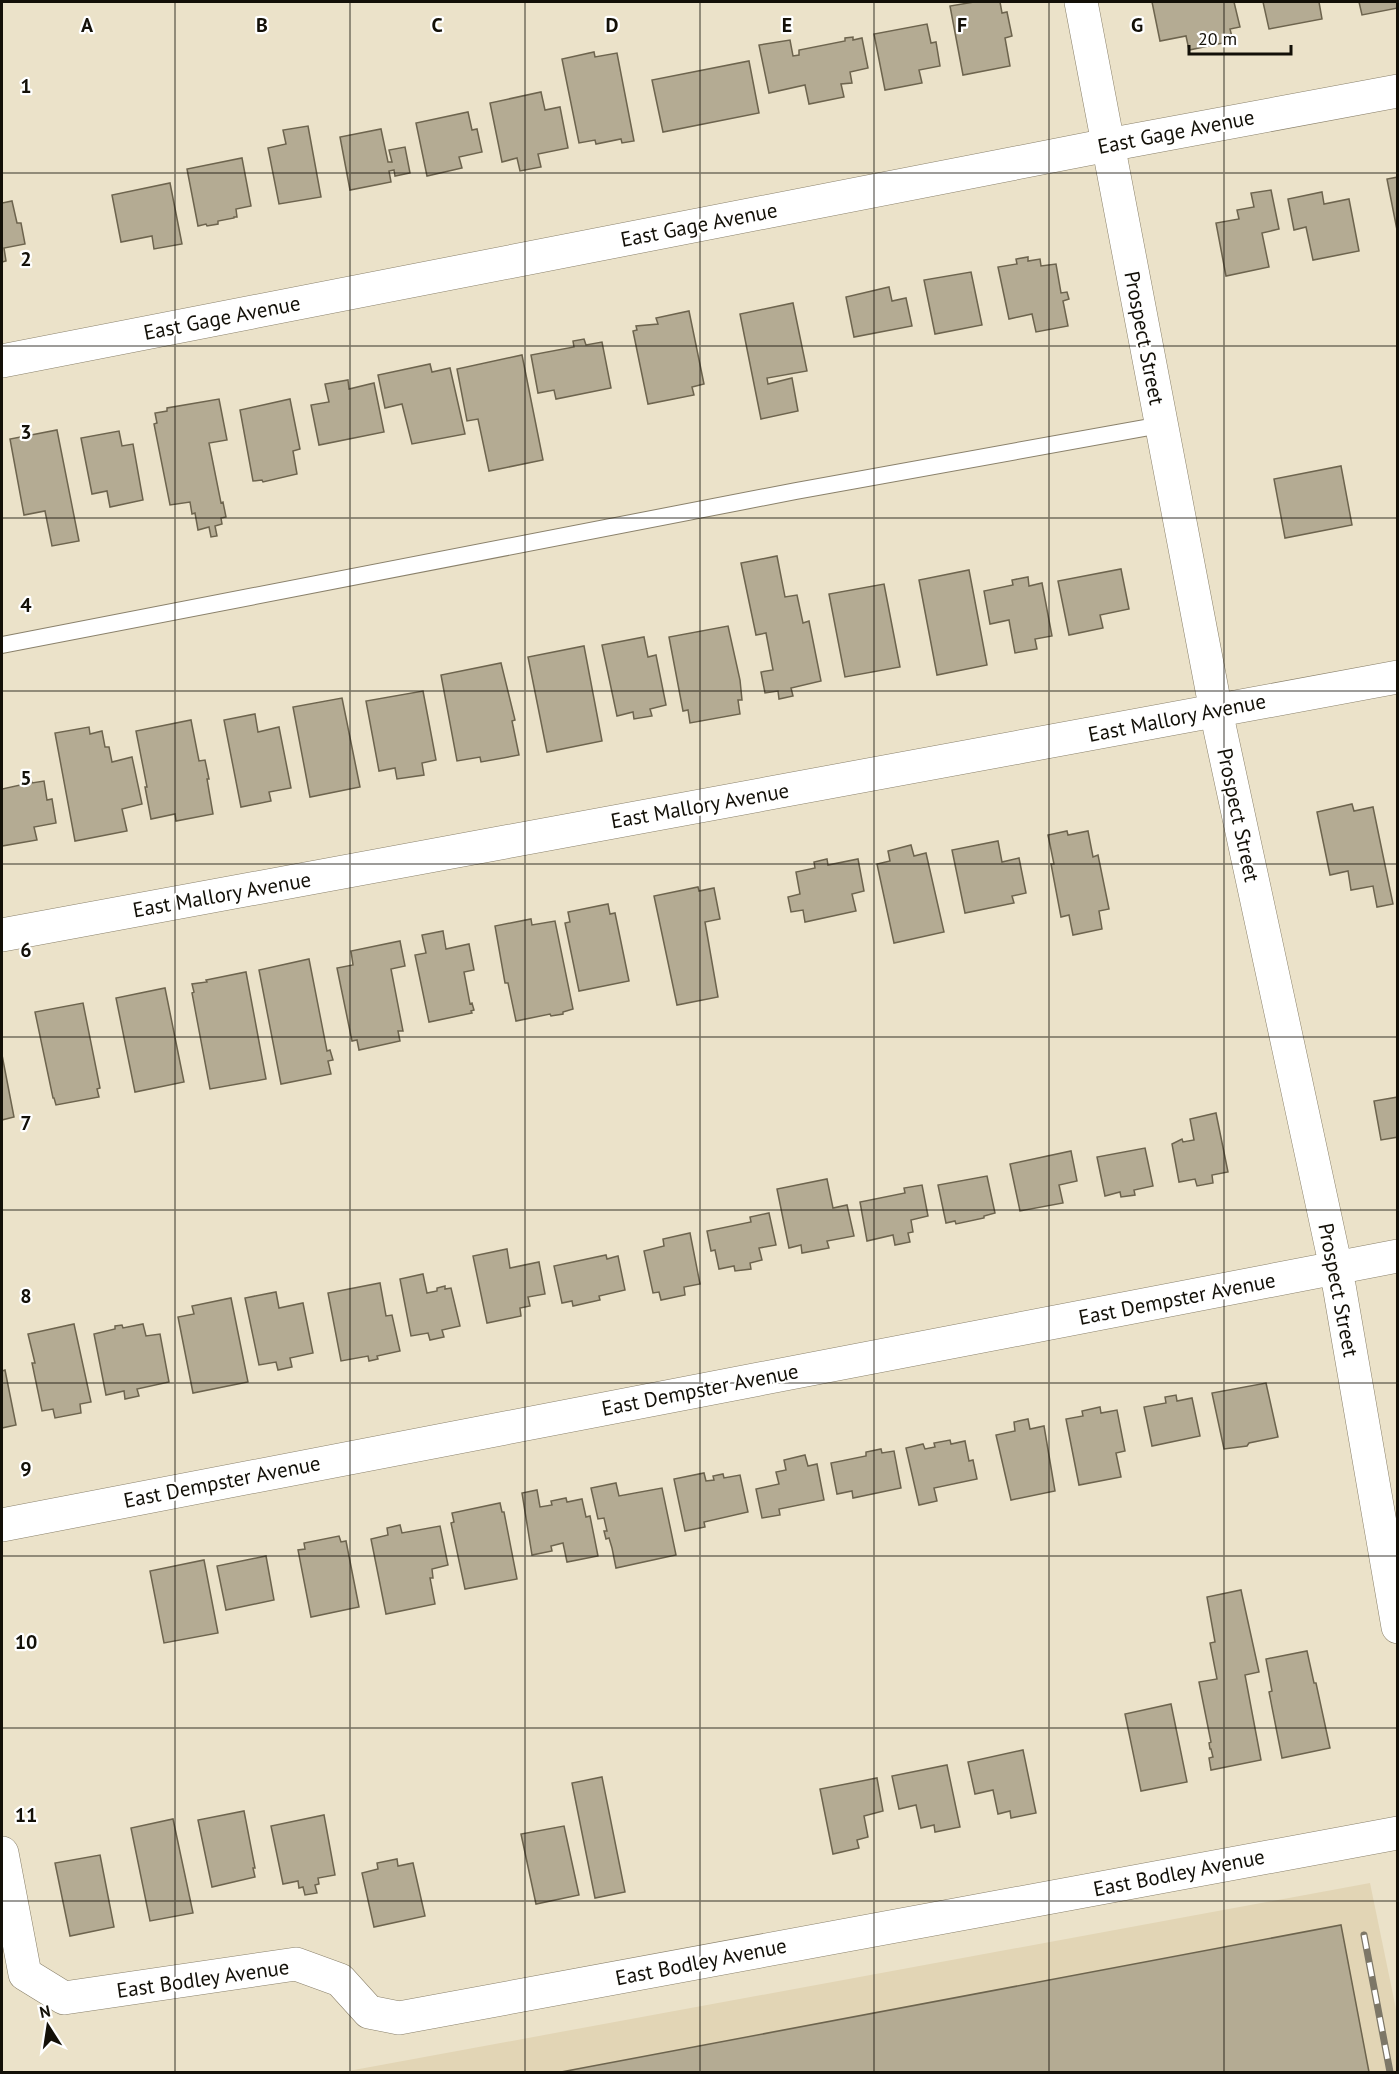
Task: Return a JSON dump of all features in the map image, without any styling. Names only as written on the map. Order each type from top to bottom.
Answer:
[{"type":"street","name":"Prospect Street","points":[[1081,2],[1216,711],[1336,1268],[1398,1628]]},
{"type":"street","name":"East Gage Avenue","points":[[2,361],[1108,145],[1398,91]]},
{"type":"street","name":"East Mallory Avenue","points":[[2,936],[1398,677]]},
{"type":"street","name":"East Dempster Avenue","points":[[2,1525],[1398,1256]]},
{"type":"street","name":"East Bodley Avenue","points":[[2,1853],[25,1974],[64,1998],[296,1964],[340,1980],[369,2012],[399,2018],[1398,1833]]},
{"type":"lane","points":[[2,645],[808,489],[1161,425]]},
{"type":"shaded area","points":[[1370,1883],[1397,2014],[1397,2072],[343,2072]]},
{"type":"building","points":[[974,2],[1000,2],[1002,13],[1007,12],[1012,36],[1005,38],[1010,66],[963,75],[950,6]]},
{"type":"building","points":[[1152,2],[1234,2],[1240,27],[1230,29],[1233,41],[1189,50],[1186,36],[1160,41]]},
{"type":"building","points":[[1263,2],[1319,2],[1322,19],[1269,29]]},
{"type":"building","points":[[1359,2],[1398,2],[1398,8],[1362,15]]},
{"type":"building","points":[[927,24],[931,43],[936,42],[940,66],[919,70],[922,83],[885,90],[874,34]]},
{"type":"building","points":[[853,37],[853,40],[862,38],[868,68],[850,72],[852,83],[841,84],[844,97],[809,104],[805,85],[769,93],[759,45],[790,40],[793,56],[799,55],[799,50],[845,41],[845,38]]},
{"type":"building","points":[[594,52],[595,57],[617,53],[634,141],[622,143],[621,139],[596,144],[595,140],[579,143],[562,59]]},
{"type":"building","points":[[749,61],[759,113],[663,132],[652,80]]},
{"type":"building","points":[[541,92],[545,110],[560,107],[568,148],[538,154],[541,167],[520,171],[517,158],[502,162],[490,103]]},
{"type":"building","points":[[468,112],[472,130],[477,129],[482,152],[459,157],[462,168],[427,176],[416,123]]},
{"type":"building","points":[[308,126],[321,197],[279,204],[268,148],[286,144],[283,130]]},
{"type":"building","points":[[381,129],[388,162],[392,162],[389,150],[405,147],[410,173],[395,176],[394,170],[389,171],[391,182],[350,190],[340,137]]},
{"type":"building","points":[[242,158],[251,206],[236,209],[237,217],[218,221],[218,224],[198,226],[187,169]]},
{"type":"building","points":[[1398,177],[1398,229],[1397,230],[1387,179]]},
{"type":"building","points":[[170,183],[182,244],[154,249],[152,236],[121,242],[112,195]]},
{"type":"building","points":[[1271,190],[1279,229],[1262,233],[1269,267],[1226,276],[1216,223],[1239,219],[1237,210],[1254,207],[1251,193]]},
{"type":"building","points":[[1322,192],[1324,204],[1349,199],[1359,251],[1313,260],[1306,227],[1294,230],[1288,199]]},
{"type":"building","points":[[12,201],[17,223],[21,223],[25,244],[4,248],[6,261],[2,262],[2,203]]},
{"type":"building","points":[[1028,257],[1028,261],[1040,259],[1041,266],[1056,264],[1061,293],[1067,292],[1069,299],[1063,301],[1068,326],[1036,332],[1032,314],[1009,319],[998,267],[1017,264],[1016,259]]},
{"type":"building","points":[[971,272],[982,325],[935,334],[924,280]]},
{"type":"building","points":[[889,287],[892,301],[906,298],[912,326],[854,337],[846,297]]},
{"type":"building","points":[[793,303],[807,371],[767,378],[768,384],[792,378],[798,411],[761,419],[740,314]]},
{"type":"building","points":[[689,311],[704,384],[692,387],[694,395],[648,404],[633,331],[637,330],[636,326],[658,324],[656,318]]},
{"type":"building","points":[[584,339],[586,345],[602,342],[611,388],[556,399],[554,390],[538,393],[531,355],[574,347],[573,341]]},
{"type":"building","points":[[522,355],[543,460],[489,471],[478,419],[467,421],[457,369]]},
{"type":"building","points":[[430,364],[432,372],[450,368],[465,434],[412,444],[402,404],[385,408],[378,375]]},
{"type":"building","points":[[348,380],[349,389],[374,383],[384,432],[319,445],[311,405],[329,402],[325,384]]},
{"type":"building","points":[[219,399],[227,440],[209,443],[226,517],[221,518],[222,524],[215,526],[217,536],[211,537],[209,527],[198,530],[190,502],[170,505],[154,424],[157,423],[155,413],[167,411],[167,408]]},
{"type":"building","points":[[290,399],[300,449],[293,451],[297,474],[263,482],[262,480],[253,481],[240,410]]},
{"type":"building","points":[[57,430],[79,541],[52,546],[45,511],[24,515],[10,439]]},
{"type":"building","points":[[119,431],[122,446],[133,444],[143,500],[110,507],[107,491],[92,494],[81,438]]},
{"type":"building","points":[[1341,466],[1352,525],[1285,538],[1274,479]]},
{"type":"building","points":[[777,556],[785,597],[797,595],[803,623],[809,621],[821,681],[791,688],[793,696],[779,699],[778,691],[765,693],[761,672],[773,670],[766,633],[756,635],[741,563]]},
{"type":"building","points":[[1121,569],[1129,609],[1100,615],[1103,628],[1069,635],[1058,581]]},
{"type":"building","points":[[969,570],[987,665],[937,675],[919,580]]},
{"type":"building","points":[[1028,577],[1029,586],[1042,583],[1052,636],[1035,639],[1037,649],[1015,653],[1009,620],[990,624],[984,591],[1013,585],[1012,580]]},
{"type":"building","points":[[884,584],[900,667],[845,677],[829,594]]},
{"type":"building","points":[[728,626],[740,680],[742,700],[738,700],[740,714],[690,723],[688,710],[683,711],[669,637]]},
{"type":"building","points":[[644,637],[648,657],[656,655],[666,705],[650,709],[652,716],[634,719],[633,712],[617,716],[602,645]]},
{"type":"building","points":[[584,646],[602,741],[547,752],[528,657]]},
{"type":"building","points":[[501,663],[515,720],[512,721],[519,755],[481,762],[480,757],[457,761],[441,675]]},
{"type":"building","points":[[423,691],[436,760],[422,763],[424,775],[397,779],[395,768],[379,771],[366,701]]},
{"type":"building","points":[[342,698],[360,787],[310,797],[293,707]]},
{"type":"building","points":[[255,714],[258,732],[279,727],[291,788],[269,792],[271,801],[241,807],[224,720]]},
{"type":"building","points":[[191,720],[199,761],[205,760],[213,814],[176,821],[175,814],[151,819],[136,731]]},
{"type":"building","points":[[89,727],[90,734],[102,731],[105,747],[109,747],[112,762],[132,757],[142,804],[122,809],[127,831],[75,841],[55,733]]},
{"type":"building","points":[[31,779],[32,783],[44,781],[47,800],[52,799],[56,823],[34,827],[37,840],[2,846],[2,789],[25,784],[24,780]]},
{"type":"building","points":[[1352,804],[1354,811],[1373,807],[1393,904],[1377,907],[1373,886],[1351,890],[1348,871],[1330,875],[1317,812]]},
{"type":"building","points":[[1067,831],[1068,835],[1088,831],[1093,857],[1098,855],[1109,909],[1099,911],[1102,929],[1073,935],[1069,915],[1061,917],[1048,835]]},
{"type":"building","points":[[998,841],[1002,862],[1019,858],[1026,893],[1012,896],[1014,903],[965,913],[952,850]]},
{"type":"building","points":[[911,845],[914,856],[926,853],[944,932],[894,943],[877,864],[890,861],[888,851]]},
{"type":"building","points":[[827,859],[828,865],[858,859],[864,891],[852,894],[856,911],[805,922],[803,910],[791,912],[788,897],[800,894],[796,872],[815,868],[814,862]]},
{"type":"building","points":[[698,887],[699,891],[714,888],[720,919],[705,922],[718,997],[677,1005],[654,896]]},
{"type":"building","points":[[608,904],[610,914],[615,913],[629,981],[579,991],[565,923],[570,922],[568,912]]},
{"type":"building","points":[[531,919],[532,925],[555,921],[573,1009],[563,1014],[551,1016],[550,1014],[516,1021],[508,983],[505,983],[495,926]]},
{"type":"building","points":[[443,931],[446,949],[469,944],[474,970],[464,972],[470,1004],[472,1003],[474,1010],[471,1011],[472,1013],[429,1022],[415,955],[426,953],[422,935]]},
{"type":"building","points":[[400,941],[405,966],[391,969],[403,1031],[398,1031],[400,1041],[359,1050],[357,1040],[352,1041],[337,968],[353,965],[351,951]]},
{"type":"building","points":[[309,959],[327,1051],[330,1050],[333,1060],[328,1061],[331,1074],[281,1084],[259,970]]},
{"type":"building","points":[[246,972],[266,1079],[210,1089],[192,984]]},
{"type":"building","points":[[165,988],[184,1082],[135,1092],[116,998]]},
{"type":"building","points":[[83,1003],[100,1088],[97,1089],[99,1097],[56,1105],[35,1012]]},
{"type":"building","points":[[2,1055],[14,1117],[2,1120]]},
{"type":"building","points":[[1398,1097],[1398,1137],[1381,1140],[1374,1101]]},
{"type":"building","points":[[1216,1113],[1228,1172],[1212,1175],[1213,1183],[1197,1186],[1195,1179],[1179,1182],[1172,1144],[1182,1139],[1183,1142],[1194,1140],[1190,1119]]},
{"type":"building","points":[[1145,1148],[1153,1186],[1134,1190],[1135,1195],[1121,1197],[1120,1192],[1105,1196],[1097,1157]]},
{"type":"building","points":[[1071,1151],[1077,1181],[1059,1185],[1063,1203],[1020,1211],[1010,1164]]},
{"type":"building","points":[[987,1176],[995,1213],[984,1216],[984,1218],[956,1224],[955,1221],[946,1223],[938,1185]]},
{"type":"building","points":[[827,1179],[833,1208],[847,1205],[854,1236],[827,1241],[829,1248],[802,1253],[801,1245],[789,1248],[777,1189]]},
{"type":"building","points":[[922,1185],[928,1216],[911,1220],[913,1232],[908,1233],[910,1242],[895,1245],[893,1235],[867,1241],[860,1202],[905,1193],[904,1188]]},
{"type":"building","points":[[769,1213],[776,1245],[759,1248],[762,1260],[750,1263],[751,1269],[735,1271],[734,1266],[719,1269],[715,1250],[711,1251],[707,1231],[751,1222],[750,1217]]},
{"type":"building","points":[[690,1233],[700,1284],[684,1287],[685,1295],[661,1300],[659,1292],[653,1293],[644,1251],[664,1246],[663,1239]]},
{"type":"building","points":[[507,1249],[510,1268],[539,1262],[545,1294],[528,1297],[530,1306],[520,1308],[521,1316],[487,1323],[473,1256]]},
{"type":"building","points":[[606,1255],[607,1259],[618,1256],[625,1290],[599,1296],[600,1300],[573,1306],[572,1301],[562,1303],[554,1266]]},
{"type":"building","points":[[423,1274],[427,1293],[445,1286],[445,1289],[451,1288],[460,1326],[442,1330],[444,1337],[430,1340],[428,1333],[411,1336],[400,1279]]},
{"type":"building","points":[[380,1283],[386,1316],[392,1315],[400,1351],[377,1356],[378,1359],[369,1361],[368,1356],[341,1361],[328,1293]]},
{"type":"building","points":[[276,1292],[279,1308],[303,1303],[313,1353],[290,1358],[292,1367],[278,1370],[276,1362],[259,1365],[245,1298]]},
{"type":"building","points":[[231,1298],[248,1382],[193,1393],[178,1317],[194,1314],[192,1306]]},
{"type":"building","points":[[74,1324],[91,1402],[80,1404],[81,1413],[55,1418],[53,1409],[42,1411],[28,1334]]},
{"type":"building","points":[[143,1324],[146,1336],[160,1334],[169,1382],[137,1389],[139,1396],[125,1399],[124,1391],[106,1395],[94,1334],[115,1329],[115,1326],[122,1325],[123,1328]]},
{"type":"building","points":[[5,1370],[16,1425],[2,1428],[2,1371]]},
{"type":"building","points":[[1266,1383],[1278,1437],[1249,1443],[1247,1446],[1224,1449],[1212,1393]]},
{"type":"building","points":[[1176,1395],[1177,1401],[1192,1398],[1200,1436],[1152,1446],[1144,1407],[1166,1403],[1165,1397]]},
{"type":"building","points":[[1100,1407],[1101,1413],[1117,1410],[1125,1451],[1116,1453],[1121,1477],[1079,1485],[1066,1419],[1083,1416],[1082,1411]]},
{"type":"building","points":[[1028,1419],[1030,1429],[1044,1426],[1055,1491],[1011,1500],[996,1435],[1015,1431],[1014,1422]]},
{"type":"building","points":[[950,1440],[951,1444],[965,1441],[969,1461],[973,1460],[977,1479],[934,1488],[937,1501],[919,1505],[906,1448],[923,1444],[925,1449],[935,1447],[934,1443]]},
{"type":"building","points":[[881,1449],[882,1453],[894,1451],[901,1488],[853,1498],[852,1491],[837,1494],[831,1463],[866,1456],[866,1452]]},
{"type":"building","points":[[805,1455],[808,1466],[817,1464],[824,1500],[779,1509],[780,1515],[762,1518],[756,1489],[779,1484],[776,1472],[786,1470],[784,1460]]},
{"type":"building","points":[[704,1473],[706,1481],[714,1480],[713,1476],[723,1474],[724,1478],[740,1475],[748,1512],[704,1522],[705,1527],[685,1531],[674,1479]]},
{"type":"building","points":[[616,1483],[619,1496],[662,1488],[676,1555],[616,1568],[609,1538],[606,1539],[604,1531],[607,1531],[604,1518],[598,1519],[591,1488]]},
{"type":"building","points":[[537,1490],[540,1507],[552,1505],[551,1501],[566,1498],[567,1502],[582,1499],[586,1517],[590,1516],[598,1556],[567,1562],[563,1543],[551,1546],[552,1551],[532,1555],[522,1493]]},
{"type":"building","points":[[500,1503],[502,1512],[504,1512],[517,1579],[465,1589],[451,1523],[454,1522],[452,1513]]},
{"type":"building","points":[[400,1525],[402,1533],[440,1526],[448,1565],[432,1569],[433,1578],[430,1578],[435,1604],[386,1614],[371,1539],[388,1535],[387,1528]]},
{"type":"building","points":[[339,1536],[341,1542],[346,1541],[359,1607],[311,1617],[298,1550],[305,1549],[304,1543]]},
{"type":"building","points":[[266,1556],[274,1600],[226,1610],[217,1566]]},
{"type":"building","points":[[204,1560],[218,1633],[164,1643],[150,1571]]},
{"type":"building","points":[[1241,1590],[1259,1672],[1245,1675],[1261,1760],[1211,1770],[1209,1758],[1213,1757],[1209,1743],[1211,1742],[1199,1682],[1217,1679],[1210,1643],[1215,1642],[1207,1597]]},
{"type":"building","points":[[1307,1651],[1330,1748],[1282,1758],[1269,1692],[1272,1691],[1266,1659]]},
{"type":"building","points":[[1171,1704],[1187,1782],[1141,1791],[1125,1714]]},
{"type":"building","points":[[1023,1750],[1036,1813],[1011,1818],[1010,1811],[998,1814],[993,1790],[975,1794],[968,1762]]},
{"type":"building","points":[[947,1765],[960,1827],[935,1832],[934,1825],[921,1828],[916,1805],[899,1809],[892,1776]]},
{"type":"building","points":[[602,1777],[625,1892],[595,1898],[572,1783]]},
{"type":"building","points":[[877,1778],[883,1811],[864,1816],[868,1837],[857,1840],[859,1848],[833,1854],[820,1789]]},
{"type":"building","points":[[244,1811],[255,1877],[212,1887],[198,1820]]},
{"type":"building","points":[[324,1815],[335,1875],[318,1878],[319,1884],[315,1885],[317,1893],[305,1895],[303,1887],[299,1888],[298,1881],[283,1884],[271,1826]]},
{"type":"building","points":[[173,1819],[193,1913],[150,1921],[131,1828]]},
{"type":"building","points":[[564,1826],[579,1895],[536,1904],[521,1834]]},
{"type":"building","points":[[100,1855],[114,1927],[70,1936],[55,1863]]},
{"type":"building","points":[[397,1859],[398,1866],[413,1863],[425,1916],[374,1927],[362,1873],[378,1869],[377,1863]]},
{"type":"building","points":[[1341,1925],[1369,2072],[561,2072]]},
{"type":"railway","points":[[1364,1935],[1390,2072]]}]
